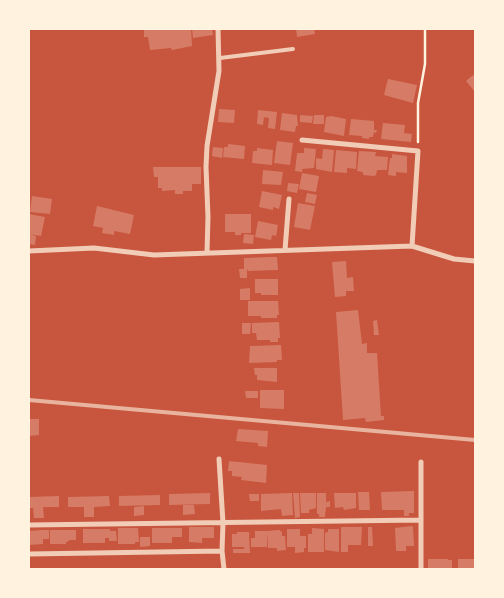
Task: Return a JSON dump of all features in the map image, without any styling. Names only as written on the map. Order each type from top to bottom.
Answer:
[{"type":"street","points":[[207,253],[207,146],[219,71],[218,29]]},
{"type":"street","points":[[302,140],[418,152],[412,246]]},
{"type":"street","points":[[285,250],[289,199]]},
{"type":"street","points":[[29,251],[94,248],[154,255],[412,246],[454,259],[475,261]]},
{"type":"street","points":[[219,458],[224,569]]},
{"type":"street","points":[[421,462],[421,569]]},
{"type":"street","points":[[29,525],[421,520]]},
{"type":"street","points":[[29,554],[222,551]]},
{"type":"lane","points":[[220,58],[293,49]]},
{"type":"path","points":[[418,152],[418,103],[426,64],[425,29]]},
{"type":"building","points":[[191,29],[192,46],[172,50],[171,48],[150,50],[148,37],[144,37],[144,30]]},
{"type":"building","points":[[192,29],[212,29],[213,35],[193,38]]},
{"type":"building","points":[[296,29],[314,29],[315,34],[297,37]]},
{"type":"building","points":[[473,75],[475,78],[475,92],[466,81]]},
{"type":"building","points":[[388,79],[417,85],[413,103],[384,95]]},
{"type":"building","points":[[219,109],[235,110],[234,123],[218,122]]},
{"type":"building","points":[[258,110],[277,112],[275,129],[268,128],[269,118],[264,117],[263,125],[257,124]]},
{"type":"building","points":[[282,113],[297,115],[298,126],[296,126],[295,132],[280,130]]},
{"type":"building","points":[[300,115],[313,116],[312,123],[300,122]]},
{"type":"building","points":[[314,115],[324,115],[324,124],[313,124]]},
{"type":"building","points":[[326,117],[346,119],[344,136],[324,132]]},
{"type":"building","points":[[351,119],[374,121],[376,133],[374,132],[373,137],[369,137],[369,139],[362,138],[362,136],[349,135]]},
{"type":"building","points":[[383,123],[405,125],[404,133],[412,134],[411,142],[381,139]]},
{"type":"building","points":[[277,141],[293,143],[290,165],[274,163]]},
{"type":"building","points":[[228,144],[245,146],[244,159],[223,157],[224,147],[228,147]]},
{"type":"building","points":[[213,147],[223,148],[222,158],[212,156]]},
{"type":"building","points":[[257,148],[273,150],[272,165],[252,163],[253,151],[257,151]]},
{"type":"building","points":[[304,148],[316,149],[314,168],[302,169],[302,172],[295,171],[297,153],[304,153]]},
{"type":"building","points":[[323,149],[334,150],[332,172],[316,169],[316,158],[322,159]]},
{"type":"building","points":[[336,150],[357,152],[356,169],[347,168],[347,173],[334,172]]},
{"type":"building","points":[[359,151],[376,152],[375,156],[388,157],[387,170],[377,170],[374,176],[363,175],[363,172],[357,171]]},
{"type":"building","points":[[392,154],[407,156],[407,173],[396,172],[396,176],[388,175]]},
{"type":"building","points":[[153,167],[201,167],[201,184],[192,184],[192,191],[183,191],[183,194],[175,194],[175,190],[162,191],[162,188],[158,188],[158,177],[154,177]]},
{"type":"building","points":[[263,170],[283,172],[281,185],[262,184]]},
{"type":"building","points":[[302,173],[319,176],[316,192],[299,189]]},
{"type":"building","points":[[288,183],[299,184],[297,193],[287,191]]},
{"type":"building","points":[[262,191],[282,195],[279,209],[273,207],[273,210],[259,207]]},
{"type":"building","points":[[307,193],[317,195],[315,204],[305,202]]},
{"type":"building","points":[[32,196],[52,199],[50,214],[30,212]]},
{"type":"building","points":[[298,203],[315,206],[310,230],[294,227]]},
{"type":"building","points":[[97,206],[134,215],[130,234],[114,231],[114,235],[102,233],[103,228],[93,226]]},
{"type":"building","points":[[29,214],[45,217],[41,236],[29,234]]},
{"type":"building","points":[[225,214],[251,214],[251,233],[235,235],[235,232],[225,232]]},
{"type":"building","points":[[258,221],[278,225],[276,236],[272,235],[271,240],[255,237]]},
{"type":"building","points":[[29,234],[36,236],[35,245],[29,244]]},
{"type":"building","points":[[244,234],[254,235],[253,244],[243,243]]},
{"type":"building","points":[[277,257],[278,270],[248,271],[247,269],[247,278],[240,278],[239,269],[244,269],[244,258]]},
{"type":"building","points":[[346,261],[347,278],[353,277],[354,291],[346,291],[346,296],[335,297],[332,262]]},
{"type":"building","points":[[255,279],[278,279],[278,295],[255,293]]},
{"type":"building","points":[[250,288],[250,300],[240,300],[240,289]]},
{"type":"building","points":[[248,301],[278,301],[279,315],[277,315],[277,318],[248,316]]},
{"type":"building","points":[[358,310],[362,344],[367,343],[367,353],[377,353],[381,416],[384,416],[384,420],[366,422],[365,418],[343,420],[336,312]]},
{"type":"building","points":[[377,320],[379,335],[374,335],[373,321]]},
{"type":"building","points":[[279,322],[280,338],[278,338],[278,342],[257,340],[256,333],[252,333],[252,323]]},
{"type":"building","points":[[242,323],[251,323],[250,334],[242,334]]},
{"type":"building","points":[[281,345],[282,360],[277,360],[277,362],[249,363],[250,346]]},
{"type":"building","points":[[254,368],[277,368],[277,382],[257,380]]},
{"type":"building","points":[[260,390],[284,390],[284,409],[260,408]]},
{"type":"building","points":[[245,391],[258,391],[258,398],[246,398]]},
{"type":"building","points":[[29,419],[39,419],[39,435],[29,436]]},
{"type":"building","points":[[238,429],[268,431],[267,447],[258,446],[258,443],[236,441]]},
{"type":"building","points":[[229,461],[267,465],[266,483],[241,480],[242,477],[232,476],[232,471],[228,471]]},
{"type":"building","points":[[414,491],[414,513],[409,513],[409,516],[404,516],[404,510],[382,510],[381,492]]},
{"type":"building","points":[[358,492],[369,492],[370,510],[359,510]]},
{"type":"building","points":[[210,493],[210,504],[169,505],[169,494]]},
{"type":"building","points":[[292,493],[293,515],[282,516],[281,509],[261,511],[261,494]]},
{"type":"building","points":[[293,493],[299,493],[300,517],[295,518]]},
{"type":"building","points":[[300,493],[316,493],[316,508],[309,510],[309,513],[301,513]]},
{"type":"building","points":[[317,493],[326,493],[326,502],[330,501],[330,507],[326,507],[325,517],[319,517],[319,514],[317,514]]},
{"type":"building","points":[[334,493],[356,493],[356,508],[344,510],[343,507],[335,508]]},
{"type":"building","points":[[249,494],[259,494],[259,501],[250,501]]},
{"type":"building","points":[[160,495],[160,505],[119,506],[119,496]]},
{"type":"building","points":[[59,496],[59,507],[43,507],[44,518],[34,518],[33,508],[29,508],[29,497]]},
{"type":"building","points":[[109,496],[110,506],[94,507],[94,517],[84,517],[84,507],[68,507],[68,497]]},
{"type":"building","points":[[183,505],[194,505],[195,514],[183,515]]},
{"type":"building","points":[[144,506],[144,515],[134,516],[134,507]]},
{"type":"building","points":[[412,526],[414,546],[406,546],[406,551],[396,551],[395,528]]},
{"type":"building","points":[[189,527],[214,527],[214,538],[202,538],[202,543],[189,542]]},
{"type":"building","points":[[341,527],[362,527],[361,545],[348,545],[348,552],[341,552]]},
{"type":"building","points":[[368,527],[372,527],[373,546],[368,546]]},
{"type":"building","points":[[118,528],[138,528],[139,542],[135,542],[135,544],[118,544]]},
{"type":"building","points":[[152,528],[182,528],[182,537],[172,537],[172,543],[152,543]]},
{"type":"building","points":[[312,528],[324,529],[324,552],[308,552],[308,534],[312,534]]},
{"type":"building","points":[[83,529],[110,529],[110,531],[116,531],[117,541],[109,541],[109,538],[105,538],[105,543],[83,543]]},
{"type":"building","points":[[287,529],[300,529],[300,536],[306,536],[304,552],[295,553],[295,547],[287,547]]},
{"type":"building","points":[[328,529],[339,529],[339,552],[325,550],[325,533],[328,532]]},
{"type":"building","points":[[49,530],[49,539],[43,539],[43,544],[29,545],[29,531]]},
{"type":"building","points":[[50,530],[76,530],[76,540],[69,540],[66,544],[50,544]]},
{"type":"building","points":[[279,530],[282,532],[282,536],[285,536],[286,550],[277,551],[277,548],[268,548],[267,531]]},
{"type":"building","points":[[255,531],[267,531],[267,547],[251,547],[251,538],[255,538]]},
{"type":"building","points":[[237,532],[249,532],[250,553],[233,553],[233,549],[244,549],[244,547],[232,547],[232,534],[237,534]]},
{"type":"building","points":[[140,537],[150,537],[150,546],[140,547]]},
{"type":"building","points":[[428,559],[452,560],[452,569],[428,569]]},
{"type":"building","points":[[458,559],[475,559],[475,569],[458,569]]},
{"type":"railway","points":[[29,400],[475,440]]}]
